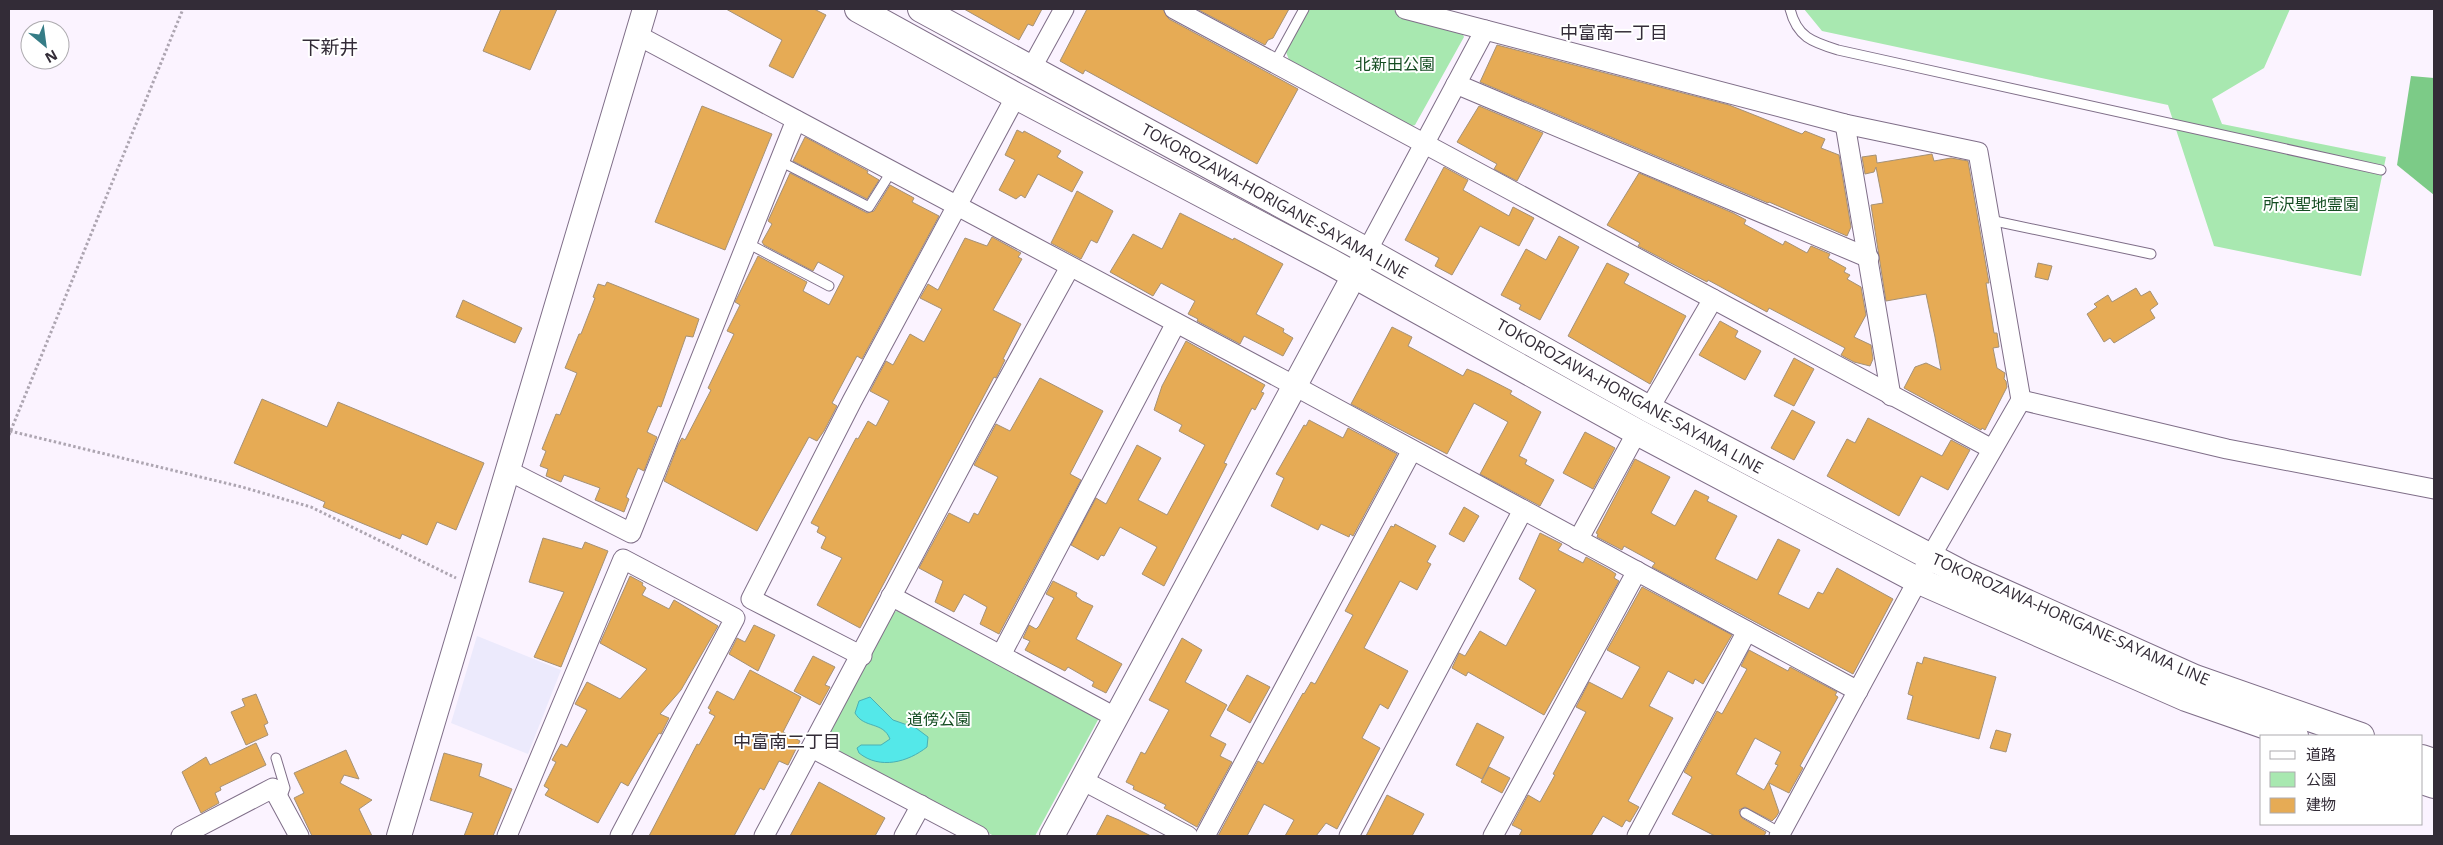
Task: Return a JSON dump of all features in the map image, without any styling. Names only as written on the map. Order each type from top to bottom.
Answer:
[{"type":"main road","name":"TOKOROZAWA-HORIGANE-SAYAMA LINE","points":[[858,9],[1016,96],[1354,276],[1637,432],[1918,580],[2186,698],[2292,735]]},
{"type":"main road","name":"TOKOROZAWA-HORIGANE-SAYAMA LINE","points":[[922,9],[1367,251],[1649,409],[1965,575],[2195,678],[2358,735]]},
{"type":"street","points":[[399,836],[645,9]]},
{"type":"street","points":[[1031,69],[1064,9]]},
{"type":"street","points":[[1174,9],[1992,449]]},
{"type":"street","points":[[1405,9],[1845,124],[1978,152],[2021,400],[1931,556],[1780,834]]},
{"type":"street","points":[[1052,836],[1485,30]]},
{"type":"street","points":[[637,35],[1295,386],[1858,691]]},
{"type":"street","points":[[1456,84],[1869,258]]},
{"type":"street","points":[[862,656],[751,599],[852,401],[1016,96]]},
{"type":"street","points":[[509,471],[631,533],[796,120]]},
{"type":"street","points":[[1845,124],[1891,396]]},
{"type":"street","points":[[764,836],[862,656],[891,596],[1070,266]]},
{"type":"street","points":[[1649,409],[1713,299]]},
{"type":"street","points":[[1001,656],[1176,323]]},
{"type":"street","points":[[2021,400],[2227,449],[2434,489]]},
{"type":"street","points":[[1578,540],[1637,432]]},
{"type":"street","points":[[1205,836],[1412,450]]},
{"type":"street","points":[[1349,836],[1523,510]]},
{"type":"street","points":[[507,836],[623,559],[735,618],[620,836]]},
{"type":"street","points":[[1493,836],[1636,571]]},
{"type":"street","points":[[891,596],[1115,717]]},
{"type":"street","points":[[1637,836],[1747,631]]},
{"type":"street","points":[[812,748],[979,836]]},
{"type":"street","points":[[1082,780],[1188,836]]},
{"type":"street","points":[[181,836],[273,788],[299,836]]},
{"type":"street","points":[[904,836],[921,805]]},
{"type":"lane","points":[[1275,62],[1304,9]]},
{"type":"lane","points":[[1790,9],[1796,27],[1806,37],[1838,50],[2381,170]]},
{"type":"lane","points":[[780,161],[869,207],[891,172]]},
{"type":"lane","points":[[1990,220],[2151,254]]},
{"type":"lane","points":[[747,243],[830,286]]},
{"type":"lane","points":[[276,758],[285,788],[281,800]]},
{"type":"lane","points":[[1745,813],[1780,834]]},
{"type":"path","points":[[183,9],[9,433],[242,487],[311,507],[474,587]]},
{"type":"shaded area","points":[[477,636],[561,670],[528,754],[451,723]]},
{"type":"green space","name":"北新田公園","points":[[1309,9],[1392,9],[1410,19],[1461,30],[1464,37],[1415,125],[1411,126],[1289,60],[1286,52]]},
{"type":"green space","name":"所沢聖地霊園","points":[[1804,9],[2290,9],[2264,68],[2212,99],[2222,124],[2386,157],[2361,276],[2214,246],[2168,105],[1822,31]]},
{"type":"green space","points":[[2411,76],[2434,78],[2434,195],[2397,165]]},
{"type":"green space","name":"道傍公園","points":[[900,609],[1099,718],[1035,836],[994,836],[828,748],[825,740],[893,613]]},
{"type":"water","points":[[870,697],[893,720],[916,728],[928,737],[927,747],[911,757],[885,763],[867,758],[859,753],[857,748],[861,745],[881,745],[890,739],[883,730],[863,721],[855,713],[859,701]]},
{"type":"building","points":[[501,9],[557,9],[530,70],[483,51]]},
{"type":"building","points":[[726,9],[814,9],[826,15],[793,78],[769,66],[782,40]]},
{"type":"building","points":[[964,9],[1042,9],[1033,26],[1028,24],[1019,40]]},
{"type":"building","points":[[1087,9],[1163,9],[1169,19],[1298,89],[1257,164],[1085,70],[1083,74],[1060,61]]},
{"type":"building","points":[[1197,9],[1289,9],[1273,38],[1268,40],[1265,45]]},
{"type":"building","points":[[1497,45],[1729,105],[1802,134],[1805,131],[1825,139],[1821,148],[1839,155],[1851,227],[1847,236],[1480,82]]},
{"type":"building","points":[[702,106],[772,134],[725,250],[655,222]]},
{"type":"building","points":[[1479,106],[1543,133],[1517,181],[1494,169],[1497,164],[1457,142]]},
{"type":"building","points":[[1017,130],[1023,133],[1024,131],[1061,151],[1057,157],[1083,172],[1072,192],[1038,174],[1025,198],[1021,195],[1016,199],[999,190],[1015,160],[1005,155]]},
{"type":"building","points":[[805,137],[868,171],[867,173],[879,180],[867,199],[793,161]]},
{"type":"building","points":[[1932,154],[1934,161],[1951,158],[1968,161],[1989,283],[1986,283],[1994,333],[1997,333],[1999,347],[1993,348],[1997,368],[2005,373],[2004,379],[2007,387],[1985,430],[1982,428],[1981,430],[1904,388],[1915,367],[1926,363],[1941,370],[1935,337],[1926,294],[1886,301],[1871,205],[1883,203],[1876,167],[1874,172],[1865,174],[1862,157],[1876,155],[1877,163]]},
{"type":"building","points":[[1444,167],[1468,180],[1463,190],[1509,216],[1513,207],[1534,218],[1519,246],[1480,226],[1452,275],[1435,266],[1439,258],[1405,240]]},
{"type":"building","points":[[790,173],[867,213],[874,211],[890,185],[914,198],[912,202],[939,216],[862,359],[857,356],[832,403],[837,406],[824,431],[817,441],[809,437],[757,531],[664,481],[678,445],[682,438],[685,440],[711,390],[708,388],[734,334],[727,331],[740,305],[735,302],[758,256],[807,282],[803,291],[829,305],[844,276],[818,262],[813,271],[764,245],[762,242],[772,224],[768,221]]},
{"type":"building","points":[[1639,173],[1733,213],[1746,220],[1744,224],[1783,245],[1785,241],[1807,253],[1811,246],[1830,254],[1828,258],[1846,268],[1844,272],[1850,275],[1847,279],[1861,287],[1866,315],[1854,337],[1871,345],[1873,359],[1870,366],[1854,362],[1841,355],[1845,348],[1769,308],[1767,312],[1708,280],[1707,282],[1638,246],[1640,243],[1607,225]]},
{"type":"building","points":[[1077,191],[1113,211],[1097,243],[1091,240],[1081,259],[1051,243]]},
{"type":"building","points":[[1180,213],[1233,240],[1234,238],[1283,264],[1256,314],[1284,329],[1283,332],[1293,338],[1283,356],[1244,336],[1240,344],[1197,321],[1198,319],[1188,314],[1195,301],[1161,283],[1153,296],[1110,272],[1133,234],[1162,249]]},
{"type":"building","points":[[1559,236],[1579,247],[1540,320],[1519,309],[1521,305],[1501,295],[1526,249],[1546,260]]},
{"type":"building","points":[[992,237],[1021,253],[1018,257],[1022,259],[993,310],[1021,324],[1003,359],[1005,360],[996,378],[994,377],[860,628],[817,605],[842,558],[821,548],[826,537],[817,532],[819,527],[811,523],[856,438],[858,439],[868,421],[876,426],[889,401],[870,391],[886,361],[893,365],[910,334],[924,342],[942,309],[920,298],[928,284],[938,290],[965,238],[987,246]]},
{"type":"building","points":[[1607,263],[1629,274],[1624,283],[1686,316],[1650,384],[1568,336]]},
{"type":"building","points":[[2038,263],[2052,266],[2048,280],[2035,277]]},
{"type":"building","points":[[607,282],[699,319],[693,337],[686,336],[661,407],[658,406],[647,432],[657,437],[644,471],[638,468],[626,497],[629,499],[624,512],[595,500],[600,488],[564,475],[561,482],[546,476],[548,469],[540,466],[546,451],[542,449],[556,414],[560,415],[577,373],[565,368],[579,334],[581,334],[595,298],[593,297],[598,284],[605,286]]},
{"type":"building","points":[[2136,288],[2141,296],[2150,291],[2158,304],[2150,310],[2155,318],[2114,343],[2110,338],[2104,342],[2087,314],[2097,307],[2094,304],[2108,295],[2112,302]]},
{"type":"building","points":[[463,300],[522,328],[515,343],[456,317]]},
{"type":"building","points":[[1720,321],[1738,331],[1735,337],[1761,351],[1745,380],[1699,355]]},
{"type":"building","points":[[1392,327],[1412,337],[1408,346],[1463,376],[1467,369],[1479,374],[1512,391],[1510,394],[1541,412],[1519,456],[1527,460],[1525,464],[1554,480],[1540,506],[1480,474],[1508,422],[1474,403],[1447,454],[1351,404]]},
{"type":"building","points":[[1186,341],[1265,385],[1261,392],[1264,393],[1255,410],[1252,408],[1224,463],[1227,464],[1164,586],[1142,574],[1157,547],[1120,527],[1104,556],[1101,555],[1098,560],[1071,545],[1096,498],[1106,504],[1137,445],[1161,458],[1138,500],[1167,515],[1205,445],[1179,431],[1182,425],[1154,410],[1162,386]]},
{"type":"building","points":[[1794,358],[1814,369],[1794,406],[1774,396]]},
{"type":"building","points":[[1040,378],[1103,411],[1070,474],[1081,480],[999,634],[980,624],[987,607],[964,594],[954,612],[935,602],[943,581],[919,568],[949,513],[969,523],[974,513],[978,515],[998,477],[974,465],[996,424],[1010,431]]},
{"type":"building","points":[[262,399],[327,427],[338,402],[484,463],[456,530],[437,522],[427,545],[402,534],[400,539],[323,507],[325,502],[234,463]]},
{"type":"building","points":[[1792,410],[1815,422],[1794,460],[1771,448]]},
{"type":"building","points":[[1868,418],[1942,456],[1951,440],[1970,450],[1948,490],[1921,476],[1899,516],[1827,476],[1847,439],[1855,443]]},
{"type":"building","points":[[1309,420],[1343,438],[1348,428],[1397,454],[1353,536],[1350,534],[1349,537],[1321,524],[1318,530],[1271,506],[1284,478],[1276,474],[1304,425],[1306,426]]},
{"type":"building","points":[[1585,432],[1615,448],[1593,489],[1563,473]]},
{"type":"building","points":[[1635,459],[1670,477],[1651,513],[1675,526],[1695,490],[1709,497],[1707,501],[1737,516],[1715,559],[1757,580],[1778,539],[1800,550],[1778,594],[1809,609],[1818,592],[1823,594],[1837,568],[1893,599],[1853,674],[1652,567],[1655,563],[1624,546],[1622,550],[1597,537],[1598,534],[1596,533]]},
{"type":"building","points":[[1464,507],[1479,516],[1464,542],[1449,534]]},
{"type":"building","points":[[1395,524],[1436,546],[1427,562],[1431,564],[1417,590],[1400,581],[1364,648],[1408,671],[1388,709],[1380,704],[1362,738],[1380,748],[1337,829],[1326,823],[1316,836],[1285,836],[1294,820],[1264,804],[1247,836],[1218,836],[1258,761],[1263,764],[1303,693],[1311,682],[1315,684],[1353,615],[1345,611],[1391,526],[1394,527]]},
{"type":"building","points":[[1540,533],[1562,544],[1558,550],[1583,563],[1586,557],[1616,574],[1614,578],[1619,581],[1544,715],[1468,672],[1466,676],[1452,668],[1459,653],[1465,656],[1480,631],[1506,646],[1536,590],[1519,579]]},
{"type":"building","points":[[543,538],[582,549],[585,542],[608,551],[561,667],[534,657],[564,592],[529,582]]},
{"type":"building","points":[[630,576],[643,583],[642,585],[646,588],[642,595],[669,609],[674,600],[718,626],[681,690],[660,714],[669,718],[661,734],[659,733],[628,786],[621,782],[598,823],[545,795],[549,789],[544,786],[556,762],[552,760],[561,744],[567,747],[587,710],[575,704],[587,682],[620,699],[647,669],[600,643]]},
{"type":"building","points":[[1053,581],[1077,593],[1076,596],[1082,601],[1093,606],[1076,639],[1122,664],[1106,693],[1092,686],[1094,682],[1068,667],[1065,671],[1025,650],[1030,641],[1023,638],[1029,625],[1036,629],[1039,626],[1054,598],[1046,594]]},
{"type":"building","points":[[1642,587],[1732,635],[1703,684],[1695,679],[1693,684],[1668,671],[1649,706],[1673,718],[1628,801],[1639,807],[1630,822],[1626,820],[1622,827],[1603,816],[1591,836],[1519,836],[1522,830],[1512,825],[1528,795],[1540,802],[1555,775],[1553,774],[1586,712],[1576,707],[1589,682],[1622,699],[1640,667],[1607,650]]},
{"type":"building","points":[[754,625],[775,635],[758,671],[729,654],[737,638],[745,642]]},
{"type":"building","points":[[1182,638],[1202,650],[1185,682],[1227,705],[1210,736],[1226,744],[1220,756],[1232,762],[1197,827],[1164,808],[1166,805],[1133,789],[1134,786],[1126,782],[1141,752],[1145,754],[1169,710],[1149,700]]},
{"type":"building","points":[[1749,650],[1788,671],[1790,667],[1837,692],[1835,695],[1838,697],[1800,766],[1803,768],[1789,793],[1769,783],[1779,812],[1776,817],[1772,821],[1745,807],[1739,810],[1742,818],[1766,832],[1764,836],[1715,836],[1672,814],[1692,777],[1684,772],[1717,711],[1722,714],[1747,669],[1741,666]],"holes":[[[1755,738],[1781,752],[1775,764],[1778,765],[1764,790],[1736,774]]]},
{"type":"building","points":[[813,656],[835,667],[825,685],[830,687],[820,705],[794,691]]},
{"type":"building","points":[[1924,657],[1996,677],[1979,739],[1907,719],[1913,696],[1908,694],[1917,662],[1922,664]]},
{"type":"building","points":[[750,670],[801,697],[783,732],[800,741],[788,765],[779,761],[764,790],[760,788],[734,836],[649,836],[697,744],[699,745],[715,716],[709,713],[711,710],[708,708],[717,691],[734,700]]},
{"type":"building","points":[[1247,675],[1270,687],[1250,723],[1227,710]]},
{"type":"building","points":[[256,694],[268,723],[264,725],[268,735],[246,745],[231,712],[245,706],[242,699]]},
{"type":"building","points":[[1477,723],[1504,737],[1482,779],[1456,765]]},
{"type":"building","points":[[1996,730],[2011,734],[2006,752],[1990,748]]},
{"type":"building","points":[[256,743],[266,765],[220,787],[221,790],[215,793],[219,803],[201,813],[182,772],[206,757],[210,765]]},
{"type":"building","points":[[346,750],[359,779],[344,775],[340,783],[372,800],[359,809],[372,836],[312,836],[294,798],[304,793],[294,773]]},
{"type":"building","points":[[444,753],[482,764],[479,776],[512,789],[493,836],[464,836],[473,813],[430,800]]},
{"type":"building","points":[[1489,767],[1510,778],[1502,793],[1481,782]]},
{"type":"building","points":[[819,782],[885,818],[875,836],[790,836]]},
{"type":"building","points":[[1387,795],[1424,814],[1412,836],[1366,836]]},
{"type":"building","points":[[1107,815],[1119,820],[1151,836],[1096,836]]},
{"type":"district","name":"中富南一丁目","points":[[1614,32]]},
{"type":"district","name":"下新井","points":[[330,47]]},
{"type":"district","name":"中富南二丁目","points":[[787,741]]}]
